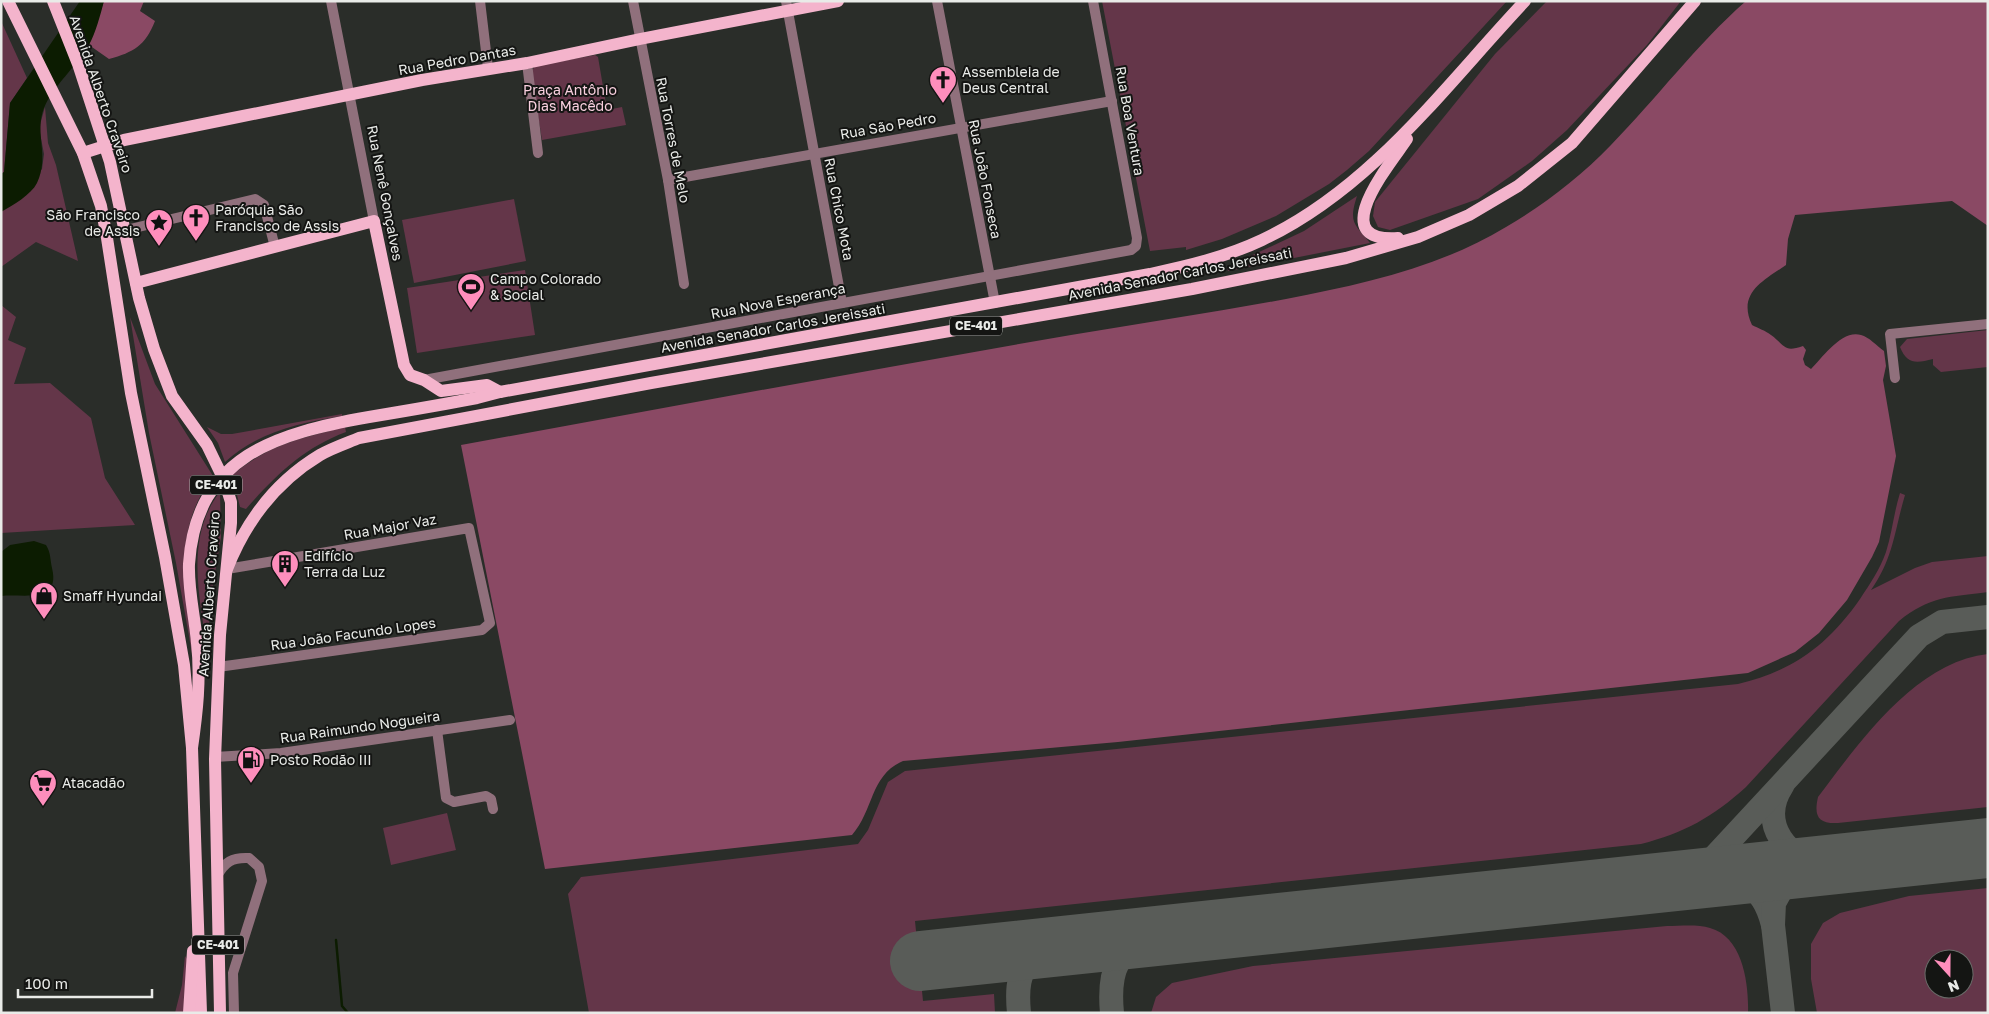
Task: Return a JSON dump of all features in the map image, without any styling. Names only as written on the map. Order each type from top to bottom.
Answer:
[{"type":"main road","name":"Avenida Alberto Craveiro","points":[[8,1],[83,152],[101,206],[131,393],[165,557],[182,655],[192,748],[201,1013]]},
{"type":"main road","name":"Avenida Alberto Craveiro","points":[[53,1],[78,64],[106,146],[126,230],[136,283],[154,349],[172,396],[207,445],[226,484],[231,502],[231,523],[218,667],[215,757],[220,1013]]},
{"type":"main road","name":"Rua Pedro Dantas","points":[[83,152],[233,118],[488,68],[527,64],[787,6],[838,1]]},
{"type":"main road","name":"Avenida Senador Carlos Jereissati","points":[[192,748],[197,714],[197,643],[189,584],[189,563],[199,515],[207,496],[231,468],[260,448],[300,432],[361,419],[477,398],[500,392],[995,303],[1179,268],[1214,259],[1261,240],[1326,202],[1364,172],[1417,122],[1525,1]]},
{"type":"main road","name":"Avenida Senador Carlos Jereissati","points":[[226,569],[249,523],[274,490],[321,454],[359,438],[660,381],[1192,289],[1346,258],[1418,237],[1469,215],[1518,186],[1572,143],[1695,1]]},
{"type":"main road","points":[[1417,122],[1368,197],[1362,214],[1370,231],[1377,236],[1386,239],[1418,237]]},
{"type":"main road","points":[[136,283],[374,221]]},
{"type":"main road","name":"Rua Nenê Gonçalves","points":[[374,221],[404,365],[410,375],[424,380],[441,391],[487,385],[500,392]]},
{"type":"main road","points":[[188,1013],[191,958],[198,934]]},
{"type":"street","name":"Rua Nenê Gonçalves","points":[[331,1],[374,221]]},
{"type":"street","points":[[480,1],[488,68]]},
{"type":"street","name":"Rua Torres de Melo","points":[[633,1],[668,180],[684,284]]},
{"type":"street","name":"Rua João Fonseca","points":[[937,1],[995,303]]},
{"type":"street","name":"Rua Boa Ventura","points":[[1093,1],[1137,238],[1136,246]]},
{"type":"street","name":"Rua Chico Mota","points":[[787,6],[842,303]]},
{"type":"street","points":[[527,64],[538,153]]},
{"type":"street","name":"Rua São Pedro","points":[[668,180],[961,129],[1112,100]]},
{"type":"street","points":[[126,230],[255,199],[264,205],[275,247]]},
{"type":"street","name":"Rua Nova Esperança","points":[[424,380],[1131,250],[1136,246]]},
{"type":"street","points":[[1895,378],[1890,334],[1988,324]]},
{"type":"street","name":"Rua Major Vaz","points":[[226,569],[469,528],[490,625]]},
{"type":"street","name":"Rua João Facundo Lopes","points":[[218,667],[482,630],[490,625]]},
{"type":"street","name":"Rua Raimundo Nogueira","points":[[215,757],[281,753],[510,720]]},
{"type":"street","points":[[437,730],[446,798],[454,802],[486,796],[491,799],[493,809]]},
{"type":"street","points":[[216,877],[223,865],[229,860],[249,858],[259,867],[262,881],[234,973],[234,1013]]},
{"type":"green space","points":[[1102,1],[1507,1],[1369,151],[1329,184],[1276,216],[1222,239],[1186,250],[1186,247],[1150,251]]},
{"type":"green space","points":[[1547,1],[1681,1],[1647,45],[1567,130],[1532,161],[1478,199],[1390,230],[1378,227],[1373,216],[1375,202],[1495,54]]},
{"type":"green space","points":[[1,21],[27,78],[10,103],[4,172],[1,174]]},
{"type":"green space","name":"Praça Antônio Dias Macêdo","points":[[595,55],[598,57],[607,110],[622,107],[626,125],[542,140],[531,72],[535,66]]},
{"type":"green space","points":[[45,107],[48,143],[56,165],[78,261],[36,242],[1,267],[1,212],[42,169],[44,154],[39,128]]},
{"type":"green space","points":[[1357,196],[1353,212],[1354,223],[1370,243],[1228,271],[1227,267],[1304,231]]},
{"type":"green space","name":"Campo Colorado & Social","points":[[514,199],[526,261],[414,283],[402,220]]},
{"type":"green space","name":"Campo Colorado & Social","points":[[525,270],[535,335],[417,353],[407,288]]},
{"type":"green space","points":[[1,305],[16,317],[8,340],[26,348],[14,384],[50,383],[91,418],[105,478],[135,525],[1,533]]},
{"type":"green space","points":[[130,317],[155,384],[213,476],[200,498],[191,519],[186,542],[185,587],[193,659],[176,563],[149,433]]},
{"type":"green space","points":[[1988,330],[1988,367],[1941,372],[1933,365],[1933,359],[1917,362],[1909,360],[1900,347],[1907,339]]},
{"type":"green space","points":[[342,414],[342,416],[310,422],[265,436],[251,443],[225,462],[218,443],[207,427],[221,434],[232,434]]},
{"type":"green space","points":[[345,427],[346,432],[316,446],[291,464],[246,509],[240,507],[234,483],[228,479],[242,467],[283,445],[312,435]]},
{"type":"green space","points":[[220,492],[221,537],[210,603],[208,653],[201,612],[198,549],[202,529],[209,510]]},
{"type":"green space","points":[[1900,493],[1905,495],[1889,555],[1879,578],[1871,590],[1915,568],[1932,562],[1988,556],[1988,592],[1930,602],[1899,621],[1746,787],[1710,815],[1671,835],[1641,844],[915,921],[923,1001],[994,994],[995,1013],[589,1013],[568,894],[581,877],[858,844],[868,830],[888,782],[905,771],[1738,684],[1758,679],[1792,664],[1808,654],[1822,643],[1848,615],[1871,582],[1884,558]]},
{"type":"green space","points":[[1988,654],[1988,807],[1838,823],[1821,820],[1816,809],[1818,797],[1852,753],[1891,708],[1936,672],[1961,660]]},
{"type":"green space","points":[[447,813],[456,850],[391,865],[383,828]]},
{"type":"green space","points":[[1988,888],[1988,1013],[1817,1013],[1811,979],[1811,944],[1823,923],[1840,913],[1909,896]]},
{"type":"green space","points":[[1667,926],[1710,928],[1721,933],[1730,941],[1742,963],[1747,989],[1748,1013],[1151,1013],[1156,997],[1172,983],[1253,966]]},
{"type":"green space","points":[[185,956],[187,959],[184,1013],[175,1013],[182,985]]},
{"type":"shaded area","points":[[80,1],[104,1],[96,29],[84,53],[53,92],[44,108],[41,118],[42,164],[37,183],[26,196],[1,212],[1,174],[4,172],[10,103]]},
{"type":"shaded area","points":[[104,1],[144,1],[140,11],[155,21],[151,30],[138,47],[109,59],[89,45]]},
{"type":"shaded area","points":[[1746,1],[1988,1],[1988,226],[1952,201],[1795,215],[1788,239],[1786,265],[1761,283],[1750,296],[1748,314],[1752,325],[1769,334],[1785,347],[1792,349],[1803,346],[1806,350],[1803,359],[1805,365],[1811,369],[1840,340],[1854,334],[1867,338],[1884,351],[1886,366],[1883,380],[1896,456],[1879,542],[1847,600],[1819,633],[1795,652],[1748,673],[1118,742],[903,761],[892,767],[884,775],[873,794],[865,815],[852,835],[545,869],[461,445],[918,362],[1286,299],[1372,280],[1427,264],[1480,241],[1506,227],[1548,200],[1574,179],[1611,145],[1710,35]]},
{"type":"shaded area","points":[[34,541],[46,545],[49,551],[53,580],[51,588],[38,595],[1,596],[1,552],[10,545]]},
{"type":"waterway","points":[[336,940],[342,1006],[348,1013]]},
{"type":"taxiway","points":[[1679,881],[1691,877],[1706,866],[1919,636],[1942,622],[1988,617]]},
{"type":"taxiway","points":[[1782,786],[1775,800],[1773,814],[1780,838],[1800,856],[1813,862],[1827,864]]},
{"type":"taxiway","points":[[1783,1013],[1773,925],[1774,903],[1784,885],[1798,873],[1832,865]]},
{"type":"taxiway","points":[[1687,881],[1730,880],[1742,882],[1752,887],[1767,908],[1773,925]]},
{"type":"taxiway","points":[[1112,1013],[1112,985],[1118,963],[1124,954],[1133,947],[1159,936]]},
{"type":"taxiway","points":[[1019,1013],[1019,986],[1025,968],[1039,956],[1064,946]]},
{"type":"runway","points":[[920,961],[1988,848]]},
{"type":"place","name":"Assembleia de Deus Central","points":[[943,104]]},
{"type":"place","name":"Paróquia São Francisco de Assis","points":[[196,242]]},
{"type":"place","name":"São Francisco de Assis","points":[[159,247]]},
{"type":"place","name":"Campo Colorado & Social","points":[[471,311]]},
{"type":"place","name":"Edifício Terra da Luz","points":[[285,588]]},
{"type":"place","name":"Smaff Hyundai","points":[[44,620]]},
{"type":"place","name":"Posto Rodão III","points":[[251,784]]},
{"type":"place","name":"Atacadão","points":[[43,807]]}]
